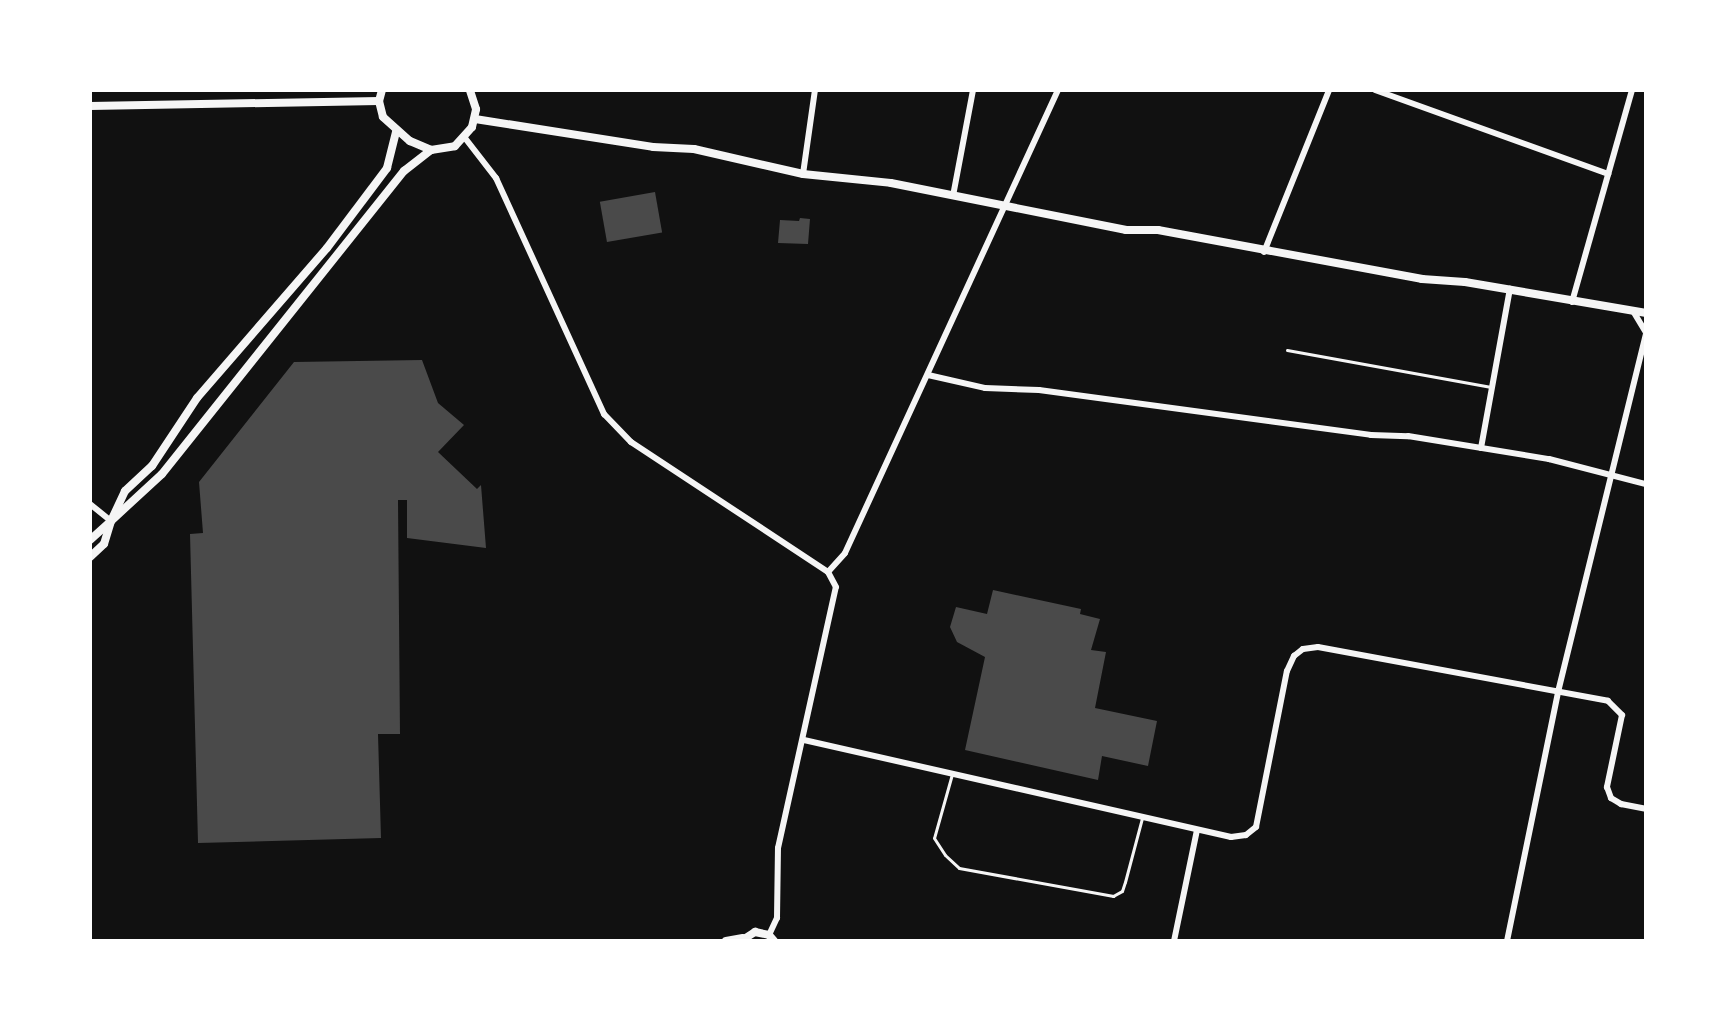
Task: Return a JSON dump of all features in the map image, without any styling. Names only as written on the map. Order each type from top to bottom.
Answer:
[{"type":"street","points":[[382,90],[379,101],[383,117],[396,131],[420,147],[431,150],[443,150],[465,138],[475,119],[470,90]]},
{"type":"street","points":[[803,174],[815,90]]},
{"type":"street","points":[[952,197],[973,90]]},
{"type":"street","points":[[828,572],[845,553],[1058,90]]},
{"type":"street","points":[[1264,252],[1329,90]]},
{"type":"street","points":[[1375,90],[1608,174]]},
{"type":"street","points":[[1572,302],[1632,90]]},
{"type":"street","points":[[90,106],[379,101]]},
{"type":"street","points":[[475,119],[653,147],[694,149],[803,174],[891,183],[1126,230],[1158,230],[1422,279],[1510,289],[1646,313]]},
{"type":"street","points":[[90,557],[104,544],[125,491],[152,466],[197,398],[327,248],[387,168],[396,131]]},
{"type":"street","points":[[465,138],[496,178],[604,414],[631,442],[828,572],[836,587],[778,848],[777,918],[772,938],[755,932],[742,940],[726,941]]},
{"type":"street","points":[[90,540],[162,474],[404,171],[431,150]]},
{"type":"street","points":[[1481,448],[1510,289]]},
{"type":"street","points":[[1507,941],[1558,692],[1646,333],[1633,311]]},
{"type":"street","points":[[928,375],[985,388],[1039,390],[1154,404],[1184,412],[1371,435],[1408,436],[1549,459],[1646,484]]},
{"type":"street","points":[[90,504],[111,521]]},
{"type":"street","points":[[804,740],[1197,830],[1231,837],[1246,835],[1256,827],[1287,671],[1294,656],[1303,649],[1318,647],[1608,701],[1622,715],[1607,787],[1611,798],[1621,804],[1646,809]]},
{"type":"street","points":[[1174,941],[1197,830]]},
{"type":"lane","points":[[1287,350],[1490,387]]},
{"type":"lane","points":[[952,774],[934,838],[959,868],[1113,896],[1122,891],[1142,816]]},
{"type":"building","points":[[655,192],[662,232],[607,242],[600,202]]},
{"type":"building","points":[[800,218],[810,219],[808,244],[778,243],[780,220],[799,221]]},
{"type":"building","points":[[422,360],[438,403],[464,425],[438,452],[477,489],[481,485],[486,548],[407,538],[407,500],[398,500],[400,734],[378,734],[381,838],[198,843],[190,534],[203,533],[199,482],[294,362]]},
{"type":"building","points":[[993,590],[1081,609],[1080,614],[1100,619],[1091,650],[1106,652],[1095,708],[1157,721],[1148,766],[1102,756],[1098,780],[965,750],[985,657],[957,642],[950,627],[956,607],[987,614]]}]
